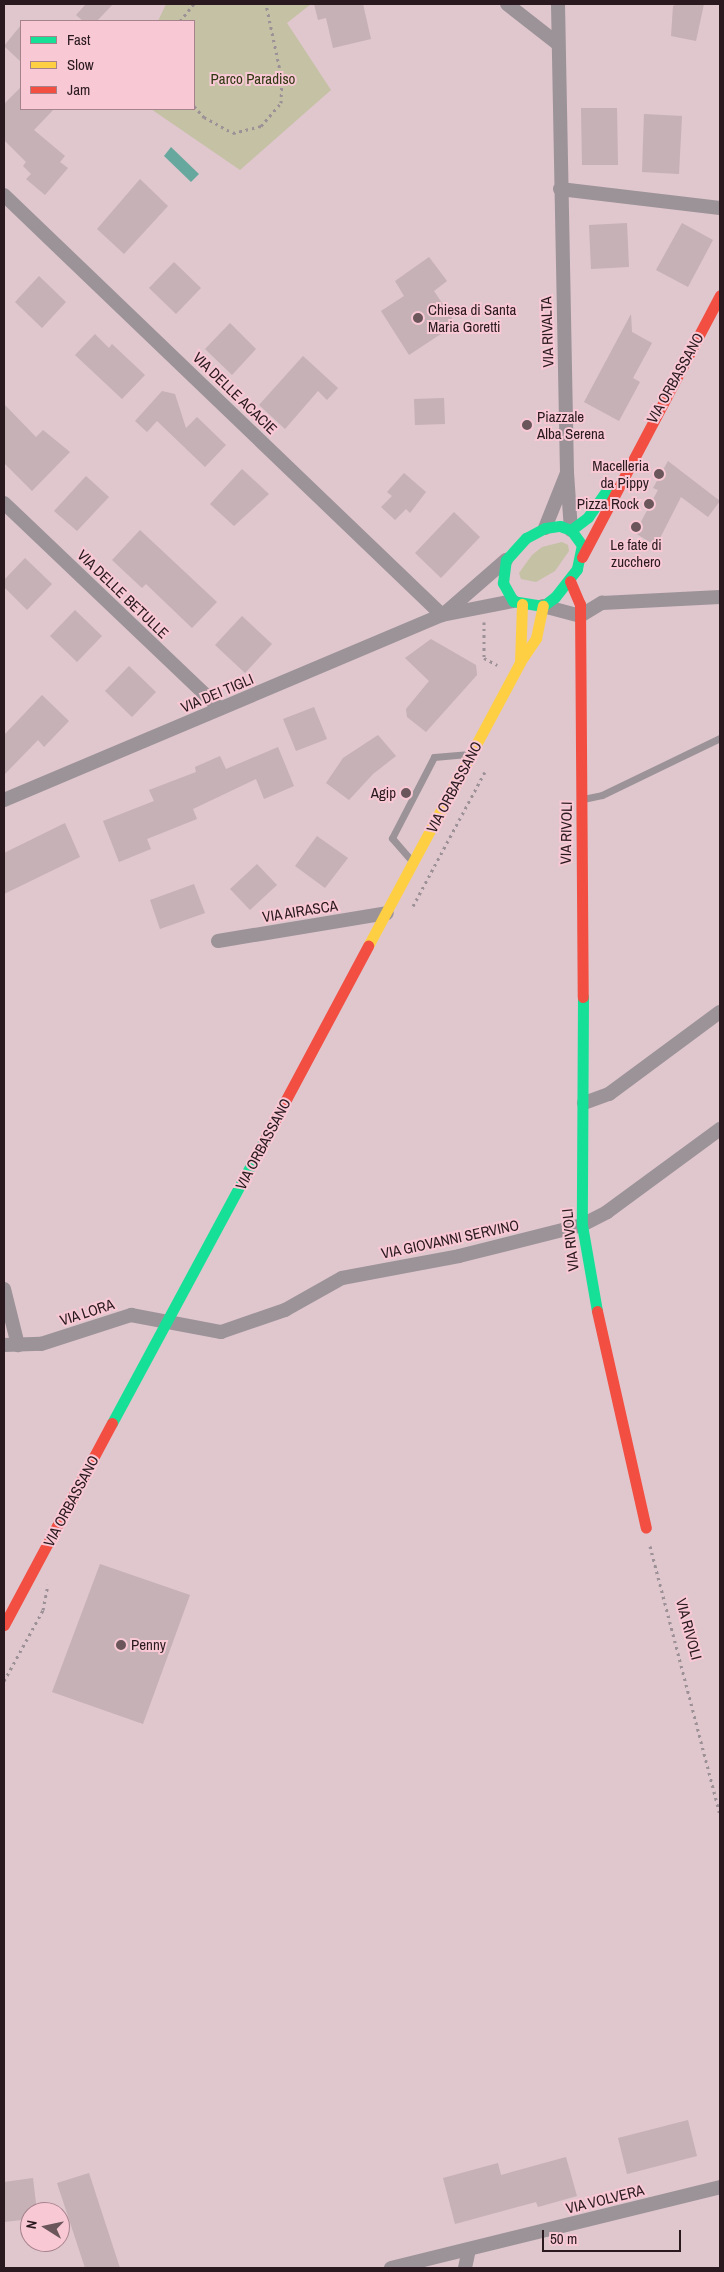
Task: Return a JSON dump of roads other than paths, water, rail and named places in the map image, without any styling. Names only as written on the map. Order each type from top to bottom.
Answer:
[{"type":"main road","name":"VIA ORBASSANO","points":[[4,1625],[10,1600],[167,1323],[520,662],[536,638],[543,606],[570,581],[616,497],[630,461],[720,295]]},
{"type":"main road","name":"VIA ORBASSANO","points":[[571,530],[588,517],[630,461]]},
{"type":"main road","points":[[506,560],[526,538],[545,528],[560,526],[571,530],[582,545],[582,557]]},
{"type":"main road","name":"VIA ORBASSANO","points":[[506,560],[503,583],[506,593],[518,602],[520,662]]},
{"type":"main road","name":"VIA RIVOLI","points":[[570,581],[579,596],[580,616],[584,1103],[582,1225],[593,1294],[646,1528]]},
{"type":"main road","points":[[518,602],[543,606]]},
{"type":"street","points":[[508,4],[558,44]]},
{"type":"street","name":"VIA RIVALTA","points":[[558,4],[560,190],[567,474],[571,530]]},
{"type":"street","points":[[560,190],[720,208]]},
{"type":"street","name":"VIA DELLE ACACIE","points":[[4,194],[442,615]]},
{"type":"street","name":"VIA RIVALTA","points":[[545,528],[567,474]]},
{"type":"street","name":"VIA DELLE BETULLE","points":[[4,503],[220,709]]},
{"type":"street","name":"VIA DEI TIGLI","points":[[442,615],[506,560]]},
{"type":"street","points":[[543,606],[580,616],[602,603],[720,597]]},
{"type":"street","name":"VIA DEI TIGLI","points":[[4,800],[442,615],[518,602]]},
{"type":"street","name":"VIA AIRASCA","points":[[218,941],[387,913]]},
{"type":"street","points":[[584,1103],[609,1094],[720,1012]]},
{"type":"street","name":"VIA GIOVANNI SERVINO","points":[[167,1323],[221,1332],[285,1310],[342,1278],[459,1256],[582,1225],[607,1212],[720,1129]]},
{"type":"street","name":"VIA LORA","points":[[4,1289],[11,1345],[41,1344],[130,1315],[167,1323]]},
{"type":"street","name":"VIA VOLVERA","points":[[393,2268],[720,2187]]},
{"type":"street","points":[[465,2268],[469,2249]]},
{"type":"lane","points":[[582,799],[602,795],[720,738]]},
{"type":"lane","points":[[414,863],[392,838],[434,757],[472,754]]},
{"type":"place","name":"Chiesa di Santa Maria Goretti","points":[[418,318]]},
{"type":"place","name":"Piazzale Alba Serena","points":[[527,425]]},
{"type":"place","name":"Macelleria da Pippy","points":[[659,474]]},
{"type":"place","name":"Pizza Rock","points":[[649,504]]},
{"type":"place","name":"Le fate di zucchero","points":[[636,527]]},
{"type":"place","name":"Agip","points":[[406,793]]},
{"type":"place","name":"Penny","points":[[121,1645]]},
{"type":"park label","name":"Parco Paradiso","points":[[253,79]]}]
